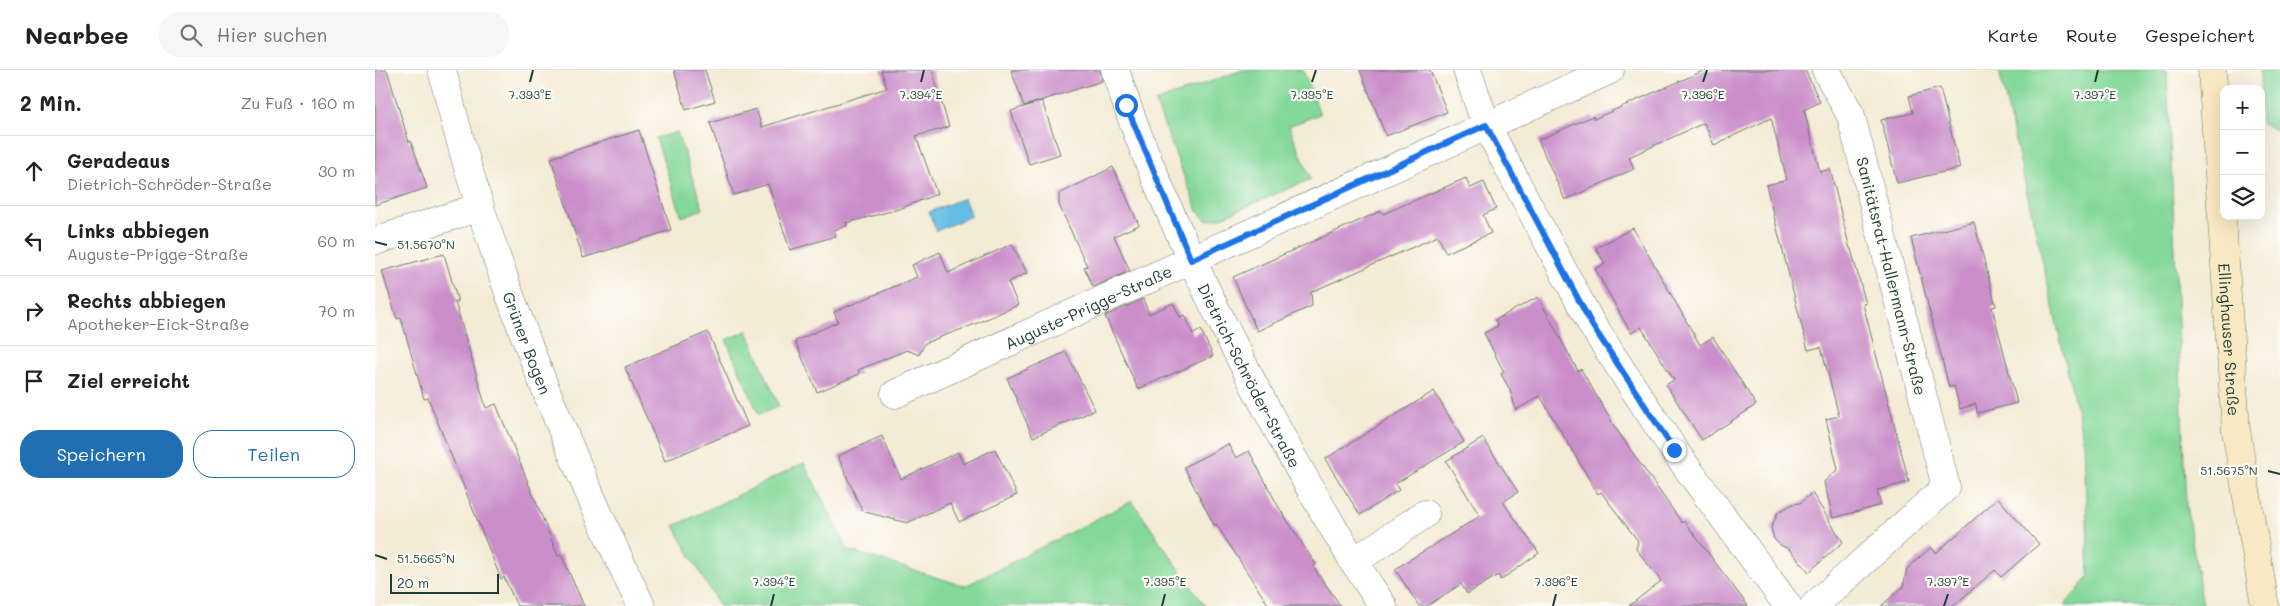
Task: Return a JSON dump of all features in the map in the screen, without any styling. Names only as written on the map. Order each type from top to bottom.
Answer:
[{"type":"main road","name":"Ellinghauser Straße","points":[[2212,70],[2236,430],[2265,606]]},
{"type":"street","name":"Grüner Bogen","points":[[442,70],[454,120],[480,207],[529,346],[567,441],[641,606]]},
{"type":"street","name":"Dietrich-Schröder-Straße","points":[[1115,70],[1126,105],[1191,260],[1269,419],[1353,562],[1383,606]]},
{"type":"street","points":[[1467,70],[1486,125],[1592,325],[1674,450],[1788,606]]},
{"type":"street","name":"Auguste-Prigge-Straße","points":[[895,394],[1610,70]]},
{"type":"street","name":"Sanitätsrat-Hallermann-Straße","points":[[1814,606],[1946,487],[1851,116],[1826,70]]},
{"type":"street","points":[[375,241],[480,207]]},
{"type":"street","points":[[1353,562],[1425,514]]},
{"type":"green space","points":[[1242,70],[1303,70],[1320,114],[1289,126],[1311,179],[1220,218],[1206,220],[1198,212],[1155,102]]},
{"type":"green space","points":[[1999,70],[2167,70],[2186,505],[2203,606],[2064,606],[2089,577],[2084,443]]},
{"type":"green space","points":[[2260,70],[2280,70],[2280,132],[2265,125],[2265,85],[2260,85]]},
{"type":"green space","points":[[677,132],[703,209],[682,217],[656,138]]},
{"type":"green space","points":[[747,331],[779,406],[759,415],[726,340]]},
{"type":"green space","points":[[804,463],[848,550],[965,586],[1132,501],[1205,606],[719,606],[674,526]]},
{"type":"water","points":[[964,198],[971,216],[936,231],[929,212]]},
{"type":"building","points":[[375,70],[387,70],[409,142],[411,141],[427,188],[375,205]]},
{"type":"building","points":[[674,70],[705,70],[715,101],[686,110]]},
{"type":"building","points":[[881,70],[932,70],[949,127],[916,136],[937,194],[899,209],[846,223],[847,226],[834,230],[836,236],[790,250],[768,184],[734,195],[710,123],[756,109],[762,127],[887,88]]},
{"type":"building","points":[[1011,70],[1100,70],[1102,81],[1024,106]]},
{"type":"building","points":[[1360,70],[1430,70],[1447,112],[1386,136]]},
{"type":"building","points":[[1705,70],[1805,70],[1820,102],[1804,110],[1820,172],[1830,169],[1866,304],[1863,304],[1909,482],[1877,490],[1881,505],[1833,518],[1824,482],[1838,469],[1826,419],[1839,416],[1821,347],[1808,350],[1766,185],[1787,180],[1771,118],[1714,145],[1704,123],[1629,157],[1634,169],[1565,200],[1538,140],[1593,116],[1594,119]]},
{"type":"building","points":[[1940,88],[1960,168],[1897,183],[1881,120],[1913,113],[1909,96]]},
{"type":"building","points":[[1042,101],[1060,154],[1029,164],[1011,111]]},
{"type":"building","points":[[639,130],[671,230],[583,258],[551,158]]},
{"type":"building","points":[[1113,167],[1139,225],[1114,236],[1130,271],[1093,287],[1084,267],[1087,266],[1059,205],[1059,194]]},
{"type":"building","points":[[1466,178],[1470,188],[1484,182],[1496,209],[1483,215],[1491,233],[1446,253],[1438,236],[1311,292],[1312,306],[1257,331],[1233,277],[1381,211],[1383,214]]},
{"type":"building","points":[[1974,222],[1996,306],[1992,307],[2017,403],[1977,413],[1976,404],[1960,409],[1954,386],[1949,387],[1911,238]]},
{"type":"building","points":[[1633,228],[1700,345],[1713,337],[1756,405],[1702,440],[1666,385],[1674,380],[1641,327],[1631,333],[1595,269],[1605,264],[1596,248]]},
{"type":"building","points":[[1012,244],[1027,273],[1008,282],[1018,305],[925,343],[919,355],[907,350],[858,370],[860,374],[817,392],[795,341],[838,322],[834,312],[917,277],[912,265],[940,252],[948,273]]},
{"type":"building","points":[[444,254],[458,302],[455,302],[486,408],[496,404],[558,556],[561,554],[584,606],[517,606],[504,577],[501,579],[428,398],[424,399],[401,318],[397,319],[382,271]]},
{"type":"building","points":[[1538,297],[1578,371],[1581,369],[1614,426],[1682,523],[1684,521],[1748,606],[1629,606],[1661,581],[1636,549],[1638,541],[1601,492],[1598,494],[1540,396],[1516,410],[1510,390],[1501,374],[1504,372],[1484,333],[1498,326],[1495,320]]},
{"type":"building","points":[[1143,299],[1149,314],[1173,303],[1180,317],[1185,315],[1193,334],[1201,330],[1213,356],[1138,389],[1105,316]]},
{"type":"building","points":[[708,332],[748,426],[665,461],[625,367]]},
{"type":"building","points":[[1066,352],[1095,410],[1033,437],[1007,378]]},
{"type":"building","points":[[1434,391],[1464,442],[1395,484],[1399,490],[1360,515],[1325,459]]},
{"type":"building","points":[[882,436],[901,479],[958,452],[963,464],[995,449],[1017,495],[959,522],[950,503],[907,523],[862,511],[838,456]]},
{"type":"building","points":[[1483,438],[1518,492],[1503,502],[1539,553],[1501,580],[1498,575],[1467,594],[1461,584],[1427,606],[1419,606],[1395,569],[1480,516],[1446,461]]},
{"type":"building","points":[[1228,444],[1236,458],[1249,451],[1278,506],[1316,565],[1313,567],[1341,606],[1269,606],[1216,524],[1214,525],[1184,467]]},
{"type":"building","points":[[1812,493],[1843,542],[1809,572],[1789,549],[1780,545],[1774,539],[1771,528],[1778,512],[1793,504],[1800,503]]},
{"type":"building","points":[[1998,498],[2039,544],[2001,577],[1995,570],[1953,606],[1881,606],[1903,587],[1907,569],[1931,547],[1936,553]]},
{"type":"route","points":[[1126,105],[1191,260],[1486,125],[1592,325],[1674,450]]}]
